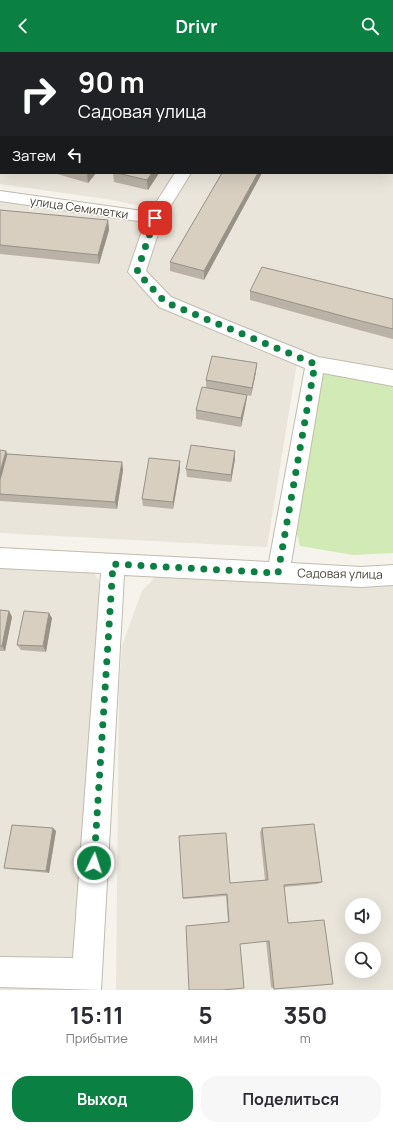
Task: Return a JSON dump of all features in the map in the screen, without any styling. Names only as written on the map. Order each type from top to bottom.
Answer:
[{"type":"street","points":[[182,174],[155,218],[137,272],[165,302],[315,364],[393,378]]},
{"type":"street","name":"улица Семилетки","points":[[0,196],[155,218]]},
{"type":"street","points":[[278,573],[315,364]]},
{"type":"street","name":"Садовая улица","points":[[0,558],[361,577],[393,575]]},
{"type":"street","points":[[0,972],[87,982],[113,564]]},
{"type":"shaded area","points":[[0,174],[179,174],[155,206],[140,206],[113,200],[0,184]]},
{"type":"shaded area","points":[[187,174],[393,174],[393,373],[316,359],[170,300],[144,270],[158,219]]},
{"type":"shaded area","points":[[0,201],[147,222],[127,274],[162,309],[297,363],[267,547],[0,533]]},
{"type":"shaded area","points":[[0,563],[90,568],[99,580],[100,604],[75,990],[0,990]]},
{"type":"shaded area","points":[[189,574],[393,579],[393,990],[116,990],[119,687],[122,646],[142,591],[155,577]]},
{"type":"green space","points":[[317,369],[393,375],[393,553],[353,555],[300,546],[294,522]]},
{"type":"building","points":[[121,174],[151,174],[147,180]]},
{"type":"building","points":[[221,174],[257,174],[204,271],[170,262]]},
{"type":"building","points":[[0,210],[108,220],[98,255],[0,245]]},
{"type":"building","points":[[262,267],[393,299],[393,329],[250,291]]},
{"type":"building","points":[[212,356],[257,363],[252,388],[206,380]]},
{"type":"building","points":[[202,387],[247,395],[241,418],[196,410]]},
{"type":"building","points":[[191,445],[235,451],[231,475],[186,469]]},
{"type":"building","points":[[0,450],[6,451],[0,472]]},
{"type":"building","points":[[7,454],[122,462],[115,502],[0,494],[0,480]]},
{"type":"building","points":[[149,458],[180,461],[173,502],[142,499]]},
{"type":"building","points":[[0,610],[9,611],[2,646],[0,646]]},
{"type":"building","points":[[24,611],[49,613],[43,646],[17,645]]},
{"type":"building","points":[[314,824],[322,882],[284,885],[288,923],[324,920],[333,984],[274,989],[269,941],[240,944],[244,988],[189,990],[186,926],[229,922],[227,894],[183,898],[179,836],[226,833],[230,883],[268,880],[262,828]]},
{"type":"building","points":[[12,825],[53,828],[46,871],[4,868]]},
{"type":"route","points":[[94,863],[113,564],[278,573],[315,364],[165,302],[137,272],[155,218]]}]
